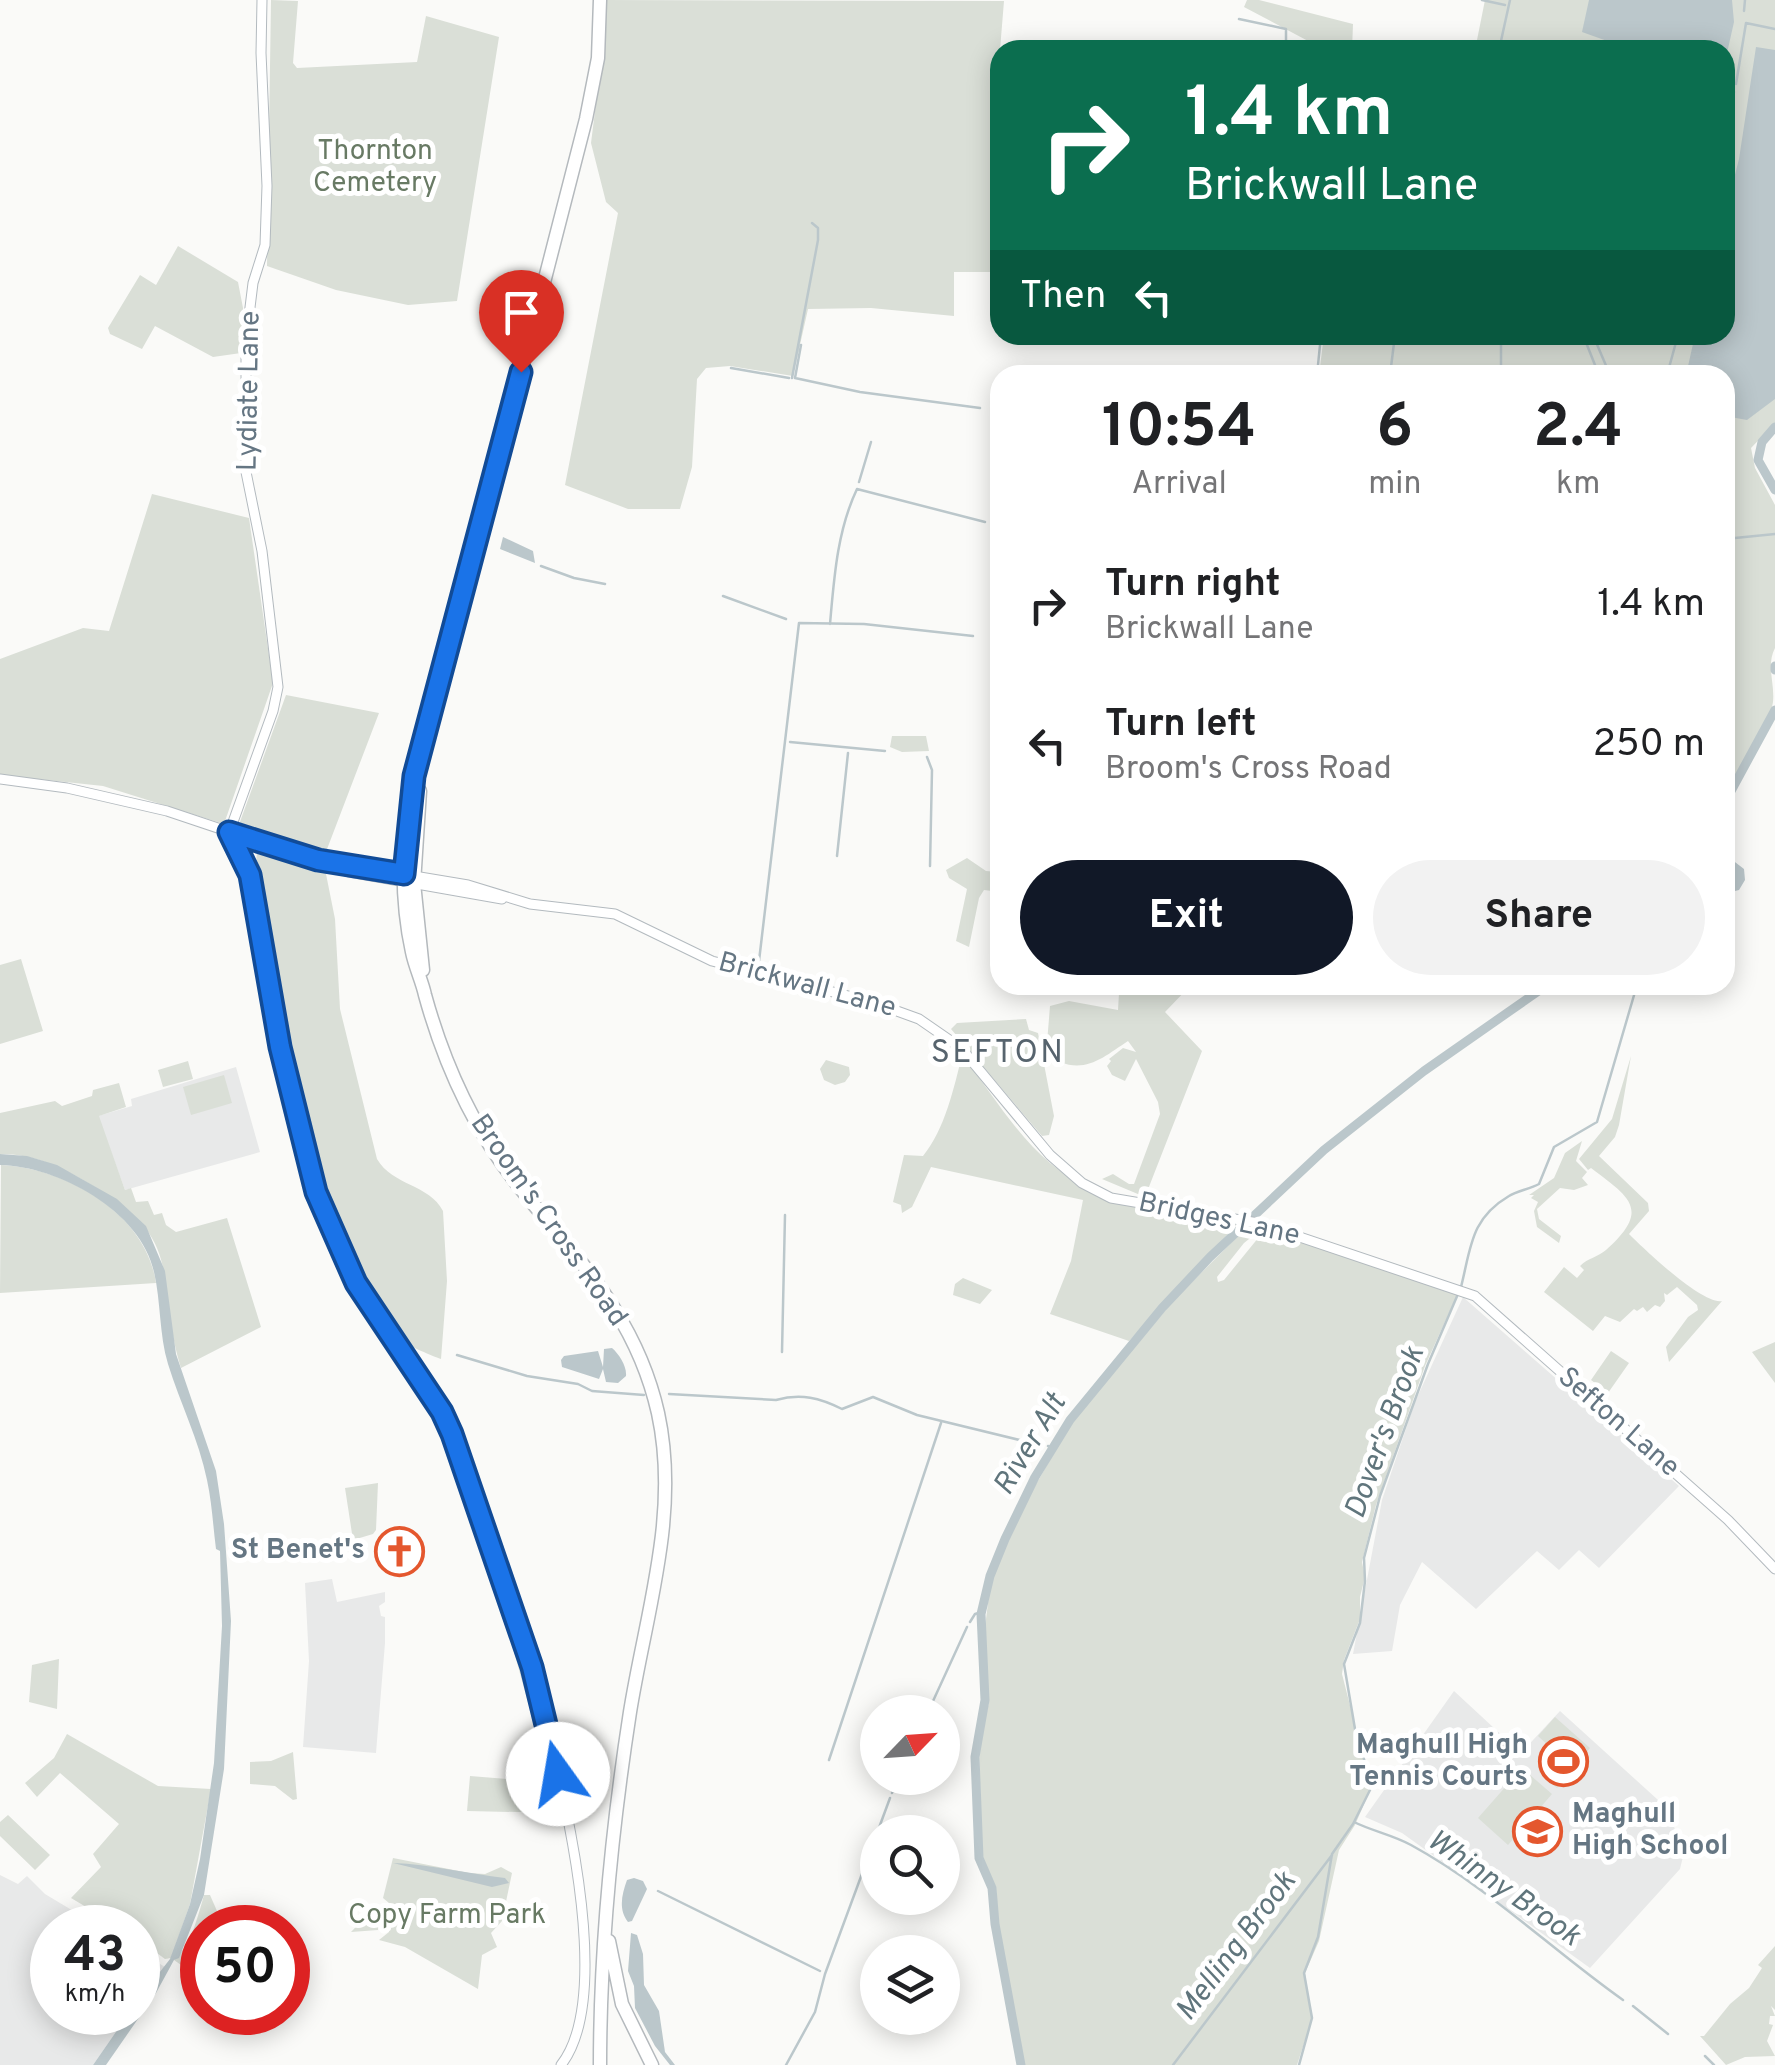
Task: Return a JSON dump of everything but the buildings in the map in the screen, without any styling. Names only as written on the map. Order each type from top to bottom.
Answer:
[{"type":"highway","name":"Broom's Cross Road","points":[[600,0],[598,58],[589,106],[411,790],[409,878],[424,989],[442,1052],[475,1121],[515,1182],[584,1263],[616,1308],[639,1354],[658,1413],[666,1472],[665,1521],[630,1712],[611,1865],[603,1947],[600,2065]]},
{"type":"highway","name":"Broom's Cross Road","points":[[409,878],[432,714]]},
{"type":"highway","name":"Broom's Cross Road","points":[[607,1930],[622,2004],[652,2065]]},
{"type":"main road","name":"Lydiate Lane","points":[[229,832],[273,712],[278,687],[262,551],[246,472],[246,340],[254,283],[265,245],[262,0]]},
{"type":"main road","name":"Brickwall Lane","points":[[0,779],[99,795],[196,819],[259,844],[318,860],[514,900],[615,914],[712,961],[872,1002],[920,1019],[961,1048],[1050,1155]]},
{"type":"main road","points":[[229,832],[248,869],[280,1047],[316,1192],[356,1283],[442,1412],[452,1434],[510,1595],[552,1741],[576,1872],[585,1982],[578,2036],[561,2065]]},
{"type":"main road","points":[[248,869],[259,844]]},
{"type":"main road","name":"Bridges Lane","points":[[1050,1155],[1082,1183],[1112,1198],[1258,1223],[1459,1288]]},
{"type":"main road","name":"Sefton Lane","points":[[1459,1288],[1483,1302],[1728,1520],[1775,1569]]},
{"type":"shaded area","points":[[1589,0],[1732,0],[1734,22],[1730,40],[1604,40],[1582,32]]},
{"type":"shaded area","points":[[1756,47],[1775,50],[1775,399],[1747,420],[1735,418],[1735,365],[1688,365],[1693,345],[1735,345],[1735,175]]},
{"type":"shaded area","points":[[503,537],[533,551],[535,563],[500,549]]},
{"type":"shaded area","points":[[1735,862],[1744,869],[1745,880],[1735,891]]},
{"type":"shaded area","points":[[236,1067],[260,1152],[125,1190],[98,1116],[132,1106],[131,1099]]},
{"type":"shaded area","points":[[0,1154],[27,1156],[57,1165],[117,1199],[146,1226],[165,1271],[176,1354],[216,1471],[231,1621],[224,1769],[200,1905],[190,1905],[214,1763],[222,1626],[220,1551],[216,1549],[204,1465],[165,1353],[154,1272],[133,1230],[94,1196],[47,1174],[0,1165]]},
{"type":"shaded area","points":[[1463,1297],[1679,1486],[1599,1568],[1579,1550],[1559,1570],[1537,1551],[1476,1609],[1422,1562],[1400,1605],[1392,1651],[1353,1654],[1382,1500],[1415,1402]]},
{"type":"shaded area","points":[[612,1348],[626,1372],[618,1383],[606,1382],[603,1369],[599,1379],[562,1367],[564,1356],[598,1351],[603,1367],[604,1349]]},
{"type":"shaded area","points":[[332,1579],[337,1602],[385,1592],[385,1602],[379,1606],[381,1616],[385,1617],[385,1643],[376,1753],[303,1747],[309,1661],[305,1583]]},
{"type":"shaded area","name":"Maghull High School","points":[[1454,1691],[1521,1753],[1560,1711],[1679,1819],[1674,1828],[1687,1840],[1680,1869],[1590,1968],[1402,1833],[1365,1817]]},
{"type":"shaded area","points":[[393,1863],[505,1878],[509,1883],[492,1887]]},
{"type":"shaded area","points":[[0,1875],[18,1884],[27,1876],[63,1905],[30,1905],[30,2035],[114,2035],[93,2065],[0,2065]]},
{"type":"shaded area","points":[[627,1880],[643,1881],[647,1889],[628,1922],[622,1896]]},
{"type":"shaded area","points":[[180,1932],[180,1955],[160,1986],[160,1972],[170,1959]]},
{"type":"shaded area","points":[[631,1933],[637,1935],[643,1954],[644,1985],[659,2011],[665,2052],[675,2065],[670,2065],[655,2046],[635,2008],[634,1986],[628,1971]]},
{"type":"shaded area","points":[[114,2035],[127,2035],[106,2065],[93,2065]]},
{"type":"green space","name":"Thornton Cemetery","points":[[271,0],[298,1],[293,63],[297,68],[417,62],[426,16],[499,37],[457,301],[408,305],[336,290],[267,266]]},
{"type":"green space","points":[[604,0],[1004,1],[1001,40],[990,40],[990,272],[954,272],[954,316],[871,308],[808,309],[793,376],[730,366],[706,368],[697,379],[692,467],[680,509],[628,509],[565,485],[618,213],[606,202],[591,143],[603,48]]},
{"type":"green space","points":[[1247,0],[1259,0],[1353,24],[1352,40],[1306,40],[1244,7]]},
{"type":"green space","points":[[1485,0],[1775,0],[1775,423],[1751,448],[1755,468],[1775,505],[1773,702],[1760,737],[1735,778],[1735,365],[1320,365],[1323,345],[1735,345],[1735,40],[1477,40]]},
{"type":"green space","points":[[178,246],[238,282],[243,308],[241,353],[213,357],[155,326],[142,349],[110,334],[108,328],[140,275],[156,285]]},
{"type":"green space","points":[[152,494],[249,518],[273,683],[224,824],[103,786],[0,775],[0,659],[83,628],[109,631]]},
{"type":"green space","points":[[286,695],[379,713],[324,857],[237,830]]},
{"type":"green space","points":[[892,736],[926,736],[929,751],[902,752],[890,747]]},
{"type":"green space","points":[[257,851],[323,869],[326,874],[335,919],[340,1009],[377,1159],[392,1175],[429,1195],[443,1211],[447,1281],[441,1359],[401,1340],[352,1257],[322,1192],[286,1058],[255,877]]},
{"type":"green space","points":[[967,858],[990,871],[990,891],[984,890],[979,898],[969,947],[956,941],[967,889],[949,878],[946,870]]},
{"type":"green space","points":[[21,959],[43,1031],[0,1044],[0,965]]},
{"type":"green space","points":[[1119,995],[1181,995],[1165,1012],[1202,1051],[1145,1197],[1102,1179],[1113,1174],[1134,1184],[1160,1114],[1136,1059],[1125,1081],[1112,1075],[1107,1066],[1109,1059],[1123,1048],[1136,1052],[1128,1041],[1096,1061],[1070,1065],[1060,1062],[1047,1043],[1050,1006],[1069,1001],[1118,1010]]},
{"type":"green space","points":[[1026,1019],[1029,1030],[1038,1033],[1054,1116],[1049,1135],[1042,1136],[951,1029],[957,1023]]},
{"type":"green space","points":[[962,1055],[1025,1139],[1070,1178],[1139,1206],[1238,1223],[1129,1341],[1050,1314],[1071,1261],[1083,1200],[931,1167],[912,1207],[902,1213],[901,1205],[893,1202],[904,1155],[923,1156],[937,1133]]},
{"type":"green space","points":[[1631,1056],[1619,1125],[1615,1137],[1599,1156],[1648,1203],[1649,1211],[1629,1234],[1688,1286],[1722,1301],[1669,1362],[1666,1347],[1698,1310],[1677,1287],[1667,1295],[1664,1293],[1665,1301],[1660,1307],[1655,1305],[1647,1312],[1643,1307],[1634,1309],[1620,1322],[1605,1316],[1593,1331],[1544,1292],[1564,1267],[1577,1278],[1584,1270],[1580,1266],[1606,1250],[1628,1224],[1630,1204],[1625,1196],[1579,1159],[1612,1119]]},
{"type":"green space","points":[[826,1060],[849,1067],[850,1075],[845,1082],[835,1085],[824,1080],[820,1069]]},
{"type":"green space","points":[[188,1061],[193,1079],[163,1087],[158,1070]]},
{"type":"green space","points":[[224,1075],[232,1103],[191,1115],[183,1087]]},
{"type":"green space","points":[[119,1083],[126,1107],[99,1116],[125,1190],[131,1188],[136,1202],[148,1201],[154,1215],[162,1213],[166,1225],[176,1232],[227,1218],[261,1327],[181,1368],[162,1262],[141,1223],[120,1204],[67,1171],[35,1159],[0,1154],[0,1113],[55,1101],[62,1106],[92,1096],[93,1090]]},
{"type":"green space","points":[[1582,1141],[1576,1161],[1587,1172],[1582,1178],[1588,1185],[1574,1190],[1560,1188],[1537,1209],[1539,1219],[1561,1236],[1559,1243],[1537,1227],[1534,1211],[1538,1202],[1531,1198],[1534,1195],[1529,1195],[1554,1178],[1565,1153]]},
{"type":"green space","points":[[1,1165],[51,1175],[99,1199],[137,1235],[156,1283],[0,1293]]},
{"type":"green space","points":[[1249,1225],[1259,1231],[1244,1243],[1217,1277],[1218,1282],[1224,1280],[1263,1232],[1269,1231],[1458,1293],[1425,1366],[1376,1505],[1362,1562],[1365,1577],[1360,1619],[1342,1674],[1371,1788],[1339,1850],[1319,1941],[1305,1973],[1312,2019],[1297,2065],[1024,2065],[998,1923],[996,1887],[982,1857],[979,1747],[989,1702],[984,1635],[991,1579],[1024,1505],[1072,1422],[1174,1300]]},
{"type":"green space","points":[[963,1278],[992,1290],[980,1304],[953,1295],[955,1284]]},
{"type":"green space","points":[[1775,1342],[1775,1383],[1752,1352]]},
{"type":"green space","points":[[1611,1351],[1629,1363],[1608,1393],[1591,1380]]},
{"type":"green space","points":[[378,1483],[376,1530],[353,1540],[345,1488]]},
{"type":"green space","points":[[499,1597],[504,1600],[524,1661],[561,1813],[467,1811],[470,1776],[532,1781],[544,1765]]},
{"type":"green space","points":[[59,1659],[57,1709],[29,1702],[32,1665]]},
{"type":"green space","name":"Maghull High Tennis Courts","points":[[1555,1717],[1590,1748],[1557,1788],[1539,1772],[1555,1752],[1538,1736]]},
{"type":"green space","points":[[67,1734],[158,1786],[211,1789],[190,1904],[180,1905],[180,1932],[171,1958],[160,1955],[160,1905],[83,1905],[71,1898],[101,1867],[93,1854],[119,1824],[60,1773],[37,1797],[25,1783],[54,1758]]},
{"type":"green space","points":[[293,1752],[297,1799],[275,1786],[250,1784],[250,1762],[271,1761]]},
{"type":"green space","points":[[1522,1768],[1552,1794],[1508,1845],[1478,1818]]},
{"type":"green space","points":[[8,1815],[50,1855],[35,1870],[0,1836],[0,1822]]},
{"type":"green space","name":"Copy Farm Park","points":[[393,1858],[469,1873],[485,1874],[501,1867],[512,1873],[502,1921],[491,1933],[497,1947],[482,1955],[478,1989],[405,1947],[379,1940],[389,1932],[389,1903],[383,1898]]},
{"type":"green space","points":[[204,1895],[210,1895],[214,1905],[201,1905]]},
{"type":"green space","points":[[378,1906],[378,1930],[351,1932],[374,1908]]},
{"type":"green space","points":[[1775,1946],[1775,2010],[1771,2006],[1775,2016],[1770,2016],[1769,2024],[1773,2025],[1767,2041],[1775,2056],[1745,2057],[1726,2065],[1700,2036],[1749,1988],[1762,1968],[1758,1965]]},
{"type":"waterway","points":[[1482,0],[1505,5]]},
{"type":"waterway","points":[[1501,40],[1510,0]]},
{"type":"waterway","points":[[1744,11],[1745,0]]},
{"type":"waterway","points":[[1239,19],[1286,29],[1286,40]]},
{"type":"waterway","points":[[1736,84],[1746,23],[1775,29]]},
{"type":"waterway","points":[[792,378],[818,240],[818,228],[812,223]]},
{"type":"waterway","points":[[795,378],[801,345]]},
{"type":"waterway","points":[[1318,365],[1320,345]]},
{"type":"waterway","points":[[1391,365],[1394,345]]},
{"type":"waterway","points":[[1501,345],[1501,365]]},
{"type":"waterway","points":[[1587,345],[1595,365]]},
{"type":"waterway","points":[[1597,345],[1606,365]]},
{"type":"waterway","points":[[1670,365],[1675,345]]},
{"type":"waterway","points":[[731,368],[789,378]]},
{"type":"waterway","points":[[795,378],[860,392],[980,408]]},
{"type":"waterway","name":"River Alt","points":[[1775,427],[1762,442],[1758,460],[1775,490]]},
{"type":"waterway","points":[[859,482],[871,442]]},
{"type":"waterway","points":[[830,624],[841,538],[857,489],[985,522]]},
{"type":"waterway","points":[[1735,538],[1775,534]]},
{"type":"waterway","points":[[541,566],[605,584]]},
{"type":"waterway","points":[[723,596],[786,619]]},
{"type":"waterway","points":[[759,961],[799,623],[864,624],[973,636]]},
{"type":"waterway","name":"River Alt","points":[[1735,784],[1775,710]]},
{"type":"waterway","points":[[790,742],[885,751]]},
{"type":"waterway","points":[[837,856],[848,753]]},
{"type":"waterway","points":[[927,757],[932,770],[930,866]]},
{"type":"waterway","name":"River Alt","points":[[1021,2065],[992,1888],[979,1858],[975,1757],[985,1700],[981,1614],[990,1576],[1005,1539],[1035,1477],[1070,1420],[1162,1308],[1210,1257],[1324,1150],[1424,1071],[1533,995]]},
{"type":"waterway","name":"Dover's Brook","points":[[1461,1287],[1470,1247],[1486,1214],[1509,1196],[1539,1184],[1554,1147],[1597,1122],[1634,995]]},
{"type":"waterway","points":[[782,1352],[785,1215]]},
{"type":"waterway","name":"Dover's Brook","points":[[1299,2065],[1312,2018],[1304,1973],[1318,1937],[1332,1854],[1372,1786],[1355,1729],[1344,1664],[1360,1623],[1364,1558],[1380,1496],[1458,1294]]},
{"type":"waterway","points":[[457,1355],[527,1376],[578,1384],[592,1391],[644,1395]]},
{"type":"waterway","points":[[669,1394],[776,1400],[802,1397],[842,1409],[873,1397],[917,1415],[1036,1444]]},
{"type":"waterway","points":[[829,1760],[941,1423]]},
{"type":"waterway","name":"River Alt","points":[[1048,1446],[1052,1447]]},
{"type":"waterway","points":[[970,1622],[982,1612]]},
{"type":"waterway","points":[[936,1695],[967,1627]]},
{"type":"waterway","points":[[786,2065],[815,2012],[825,1974],[890,1798]]},
{"type":"waterway","name":"Whinny Brook","points":[[1354,1822],[1404,1842],[1439,1862],[1623,2000]]},
{"type":"waterway","name":"Melling Brook","points":[[1173,2065],[1332,1855]]},
{"type":"waterway","points":[[658,1891],[820,1971]]},
{"type":"waterway","name":"Whinny Brook","points":[[1633,2006],[1668,2034]]},
{"type":"waterway","name":"Whinny Brook","points":[[1705,2056],[1714,2065]]},
{"type":"place","name":"St Benet's","points":[[400,1551]]},
{"type":"place","name":"Maghull High Tennis Courts","points":[[1563,1762]]},
{"type":"place","name":"Maghull High School","points":[[1537,1831]]},
{"type":"district","name":"SEFTON","points":[[998,1054]]},
{"type":"route","points":[[521,372],[414,776],[404,874],[318,860],[229,832],[250,875],[280,1047],[316,1192],[356,1283],[442,1412],[468,1472],[532,1667],[558,1774]]}]
